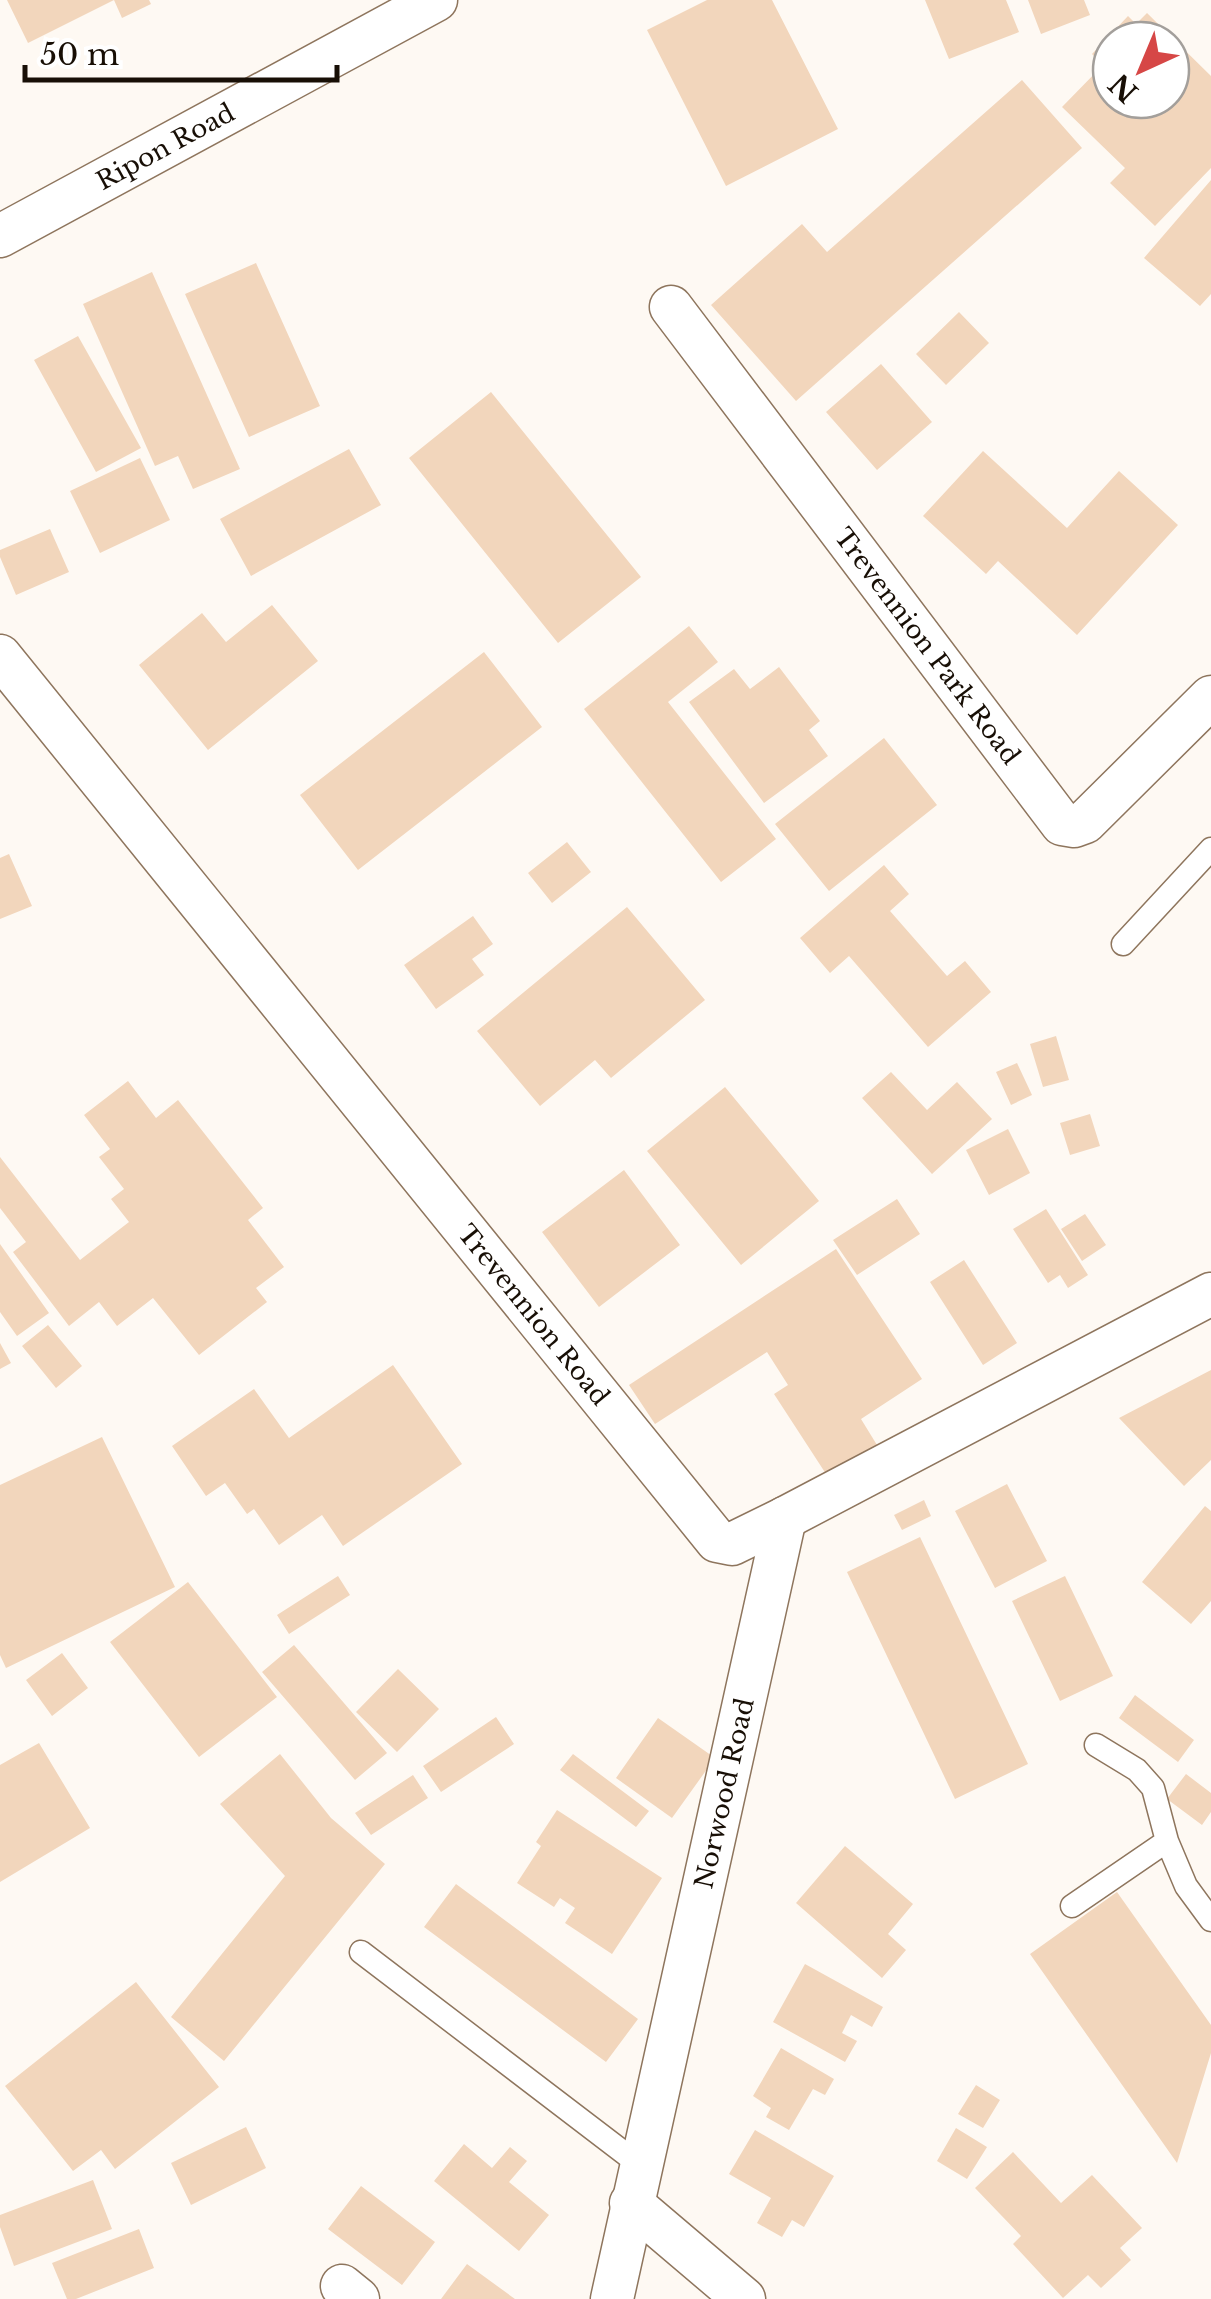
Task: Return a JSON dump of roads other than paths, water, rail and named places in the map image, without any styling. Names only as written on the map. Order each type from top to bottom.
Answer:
[{"type":"street","name":"Ripon Road","points":[[0,236],[436,0]]},
{"type":"street","name":"Trevennion Park Road","points":[[671,307],[1062,824],[1074,826],[1085,822],[1211,697]]},
{"type":"street","name":"Trevennion Road","points":[[0,656],[718,1542],[732,1544],[785,1518],[1211,1294]]},
{"type":"street","name":"Norwood Road","points":[[612,2299],[785,1518]]},
{"type":"street","points":[[636,2184],[744,2299]]},
{"type":"lane","points":[[1122,944],[1211,849]]},
{"type":"lane","points":[[1096,1745],[1137,1770],[1153,1788],[1167,1840],[1186,1886],[1211,1920]]},
{"type":"lane","points":[[1072,1906],[1167,1840]]},
{"type":"lane","points":[[360,1952],[636,2184]]}]
